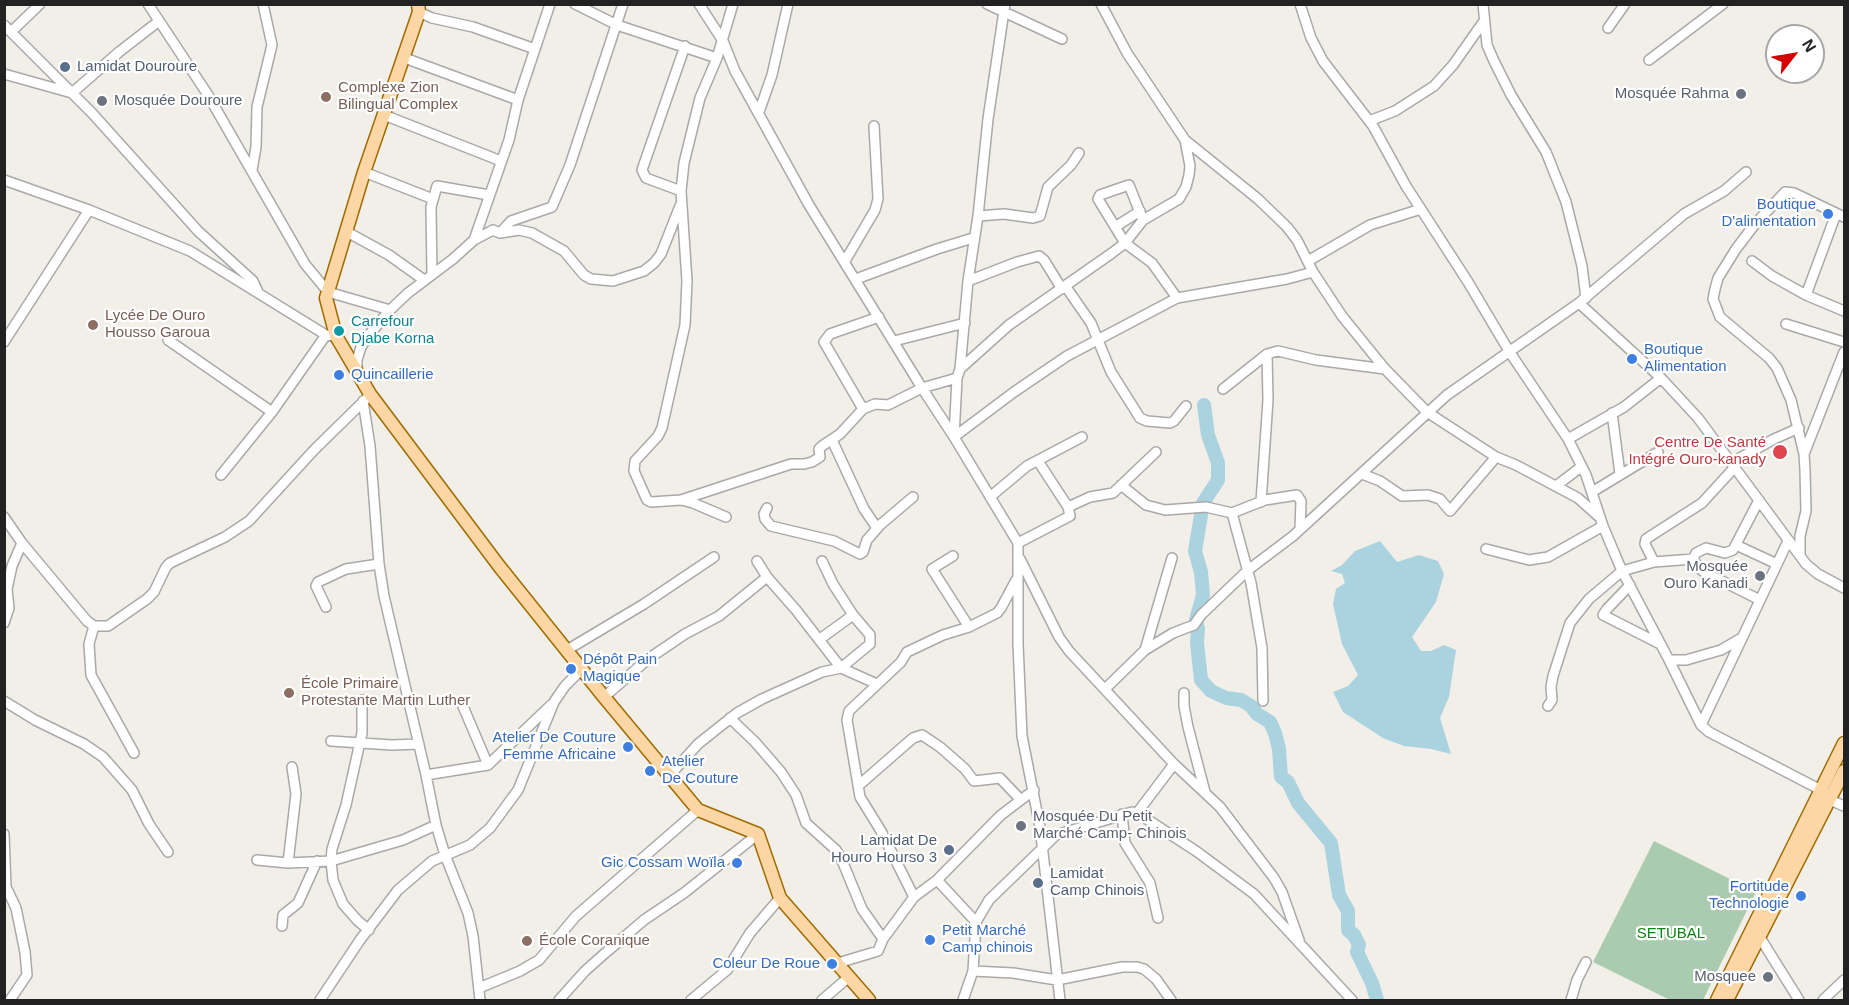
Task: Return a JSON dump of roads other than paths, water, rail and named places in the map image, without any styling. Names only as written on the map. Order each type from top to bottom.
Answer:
[{"type":"main road","points":[[418,6],[326,298],[331,335],[357,373],[366,398],[604,697],[698,810],[758,834],[780,898],[869,1000]]},
{"type":"main road","points":[[1717,1000],[1845,743]]},
{"type":"main road","points":[[1727,1000],[1845,771]]},
{"type":"street","points":[[40,4],[8,28],[72,93],[198,231],[253,281],[258,292]]},
{"type":"street","points":[[148,4],[208,95],[305,264],[328,292],[390,310]]},
{"type":"street","points":[[252,170],[256,147],[257,107],[272,45],[263,4]]},
{"type":"street","points":[[474,240],[509,140],[518,100],[550,4]]},
{"type":"street","points":[[575,4],[617,25],[717,58]]},
{"type":"street","points":[[500,233],[510,221],[546,210],[555,202],[570,165],[623,4]]},
{"type":"street","points":[[699,4],[723,41],[735,71],[809,205],[1018,543],[1018,652],[1022,729],[1034,790],[1060,1000]]},
{"type":"street","points":[[726,517],[693,502],[681,500],[651,502],[647,500],[634,471],[634,465],[662,428],[682,343],[687,299],[682,196],[684,163],[700,98],[723,41],[733,4]]},
{"type":"street","points":[[759,112],[772,75],[788,4]]},
{"type":"street","points":[[987,4],[1005,8],[1062,39]]},
{"type":"street","points":[[1101,4],[1127,53],[1185,140],[1275,214],[1292,233],[1313,272],[1342,316],[1385,369],[1426,412],[1496,457],[1587,504],[1602,522]]},
{"type":"street","points":[[1300,4],[1317,52],[1369,121],[1509,351],[1568,439],[1593,492],[1602,522],[1622,571],[1701,725],[1709,732],[1821,789]]},
{"type":"street","points":[[1483,4],[1488,45],[1502,79],[1546,152],[1563,194],[1578,246],[1583,301],[1698,418],[1811,569],[1845,588]]},
{"type":"street","points":[[1608,28],[1625,4]]},
{"type":"street","points":[[1649,60],[1723,4]]},
{"type":"street","points":[[418,6],[432,18],[473,27],[535,49]]},
{"type":"street","points":[[954,437],[968,281],[978,216],[988,118],[1005,8]]},
{"type":"street","points":[[72,93],[118,52],[159,21]]},
{"type":"street","points":[[1369,121],[1395,111],[1434,86],[1453,65],[1484,21]]},
{"type":"street","points":[[682,196],[646,178],[642,170],[686,46]]},
{"type":"street","points":[[402,57],[518,100]]},
{"type":"street","points":[[4,74],[72,93]]},
{"type":"street","points":[[384,116],[501,161]]},
{"type":"street","points":[[845,261],[875,210],[878,199],[874,126]]},
{"type":"street","points":[[1115,227],[1179,199],[1188,182],[1190,166],[1185,140]]},
{"type":"street","points":[[978,216],[1004,214],[1034,218],[1040,216],[1048,188],[1071,165],[1079,153]]},
{"type":"street","points":[[364,172],[433,199]]},
{"type":"street","points":[[1105,689],[1145,650],[1173,633],[1194,625],[1201,615],[1248,570],[1300,529],[1362,474],[1426,412],[1509,351],[1583,301],[1677,220],[1699,204],[1724,191],[1746,172]]},
{"type":"street","points":[[4,180],[89,210],[190,251],[331,335],[221,475]]},
{"type":"street","points":[[1142,215],[1129,185],[1100,195],[1098,199],[1125,243],[1152,263],[1177,298]]},
{"type":"street","points":[[428,277],[431,207],[437,186],[489,195]]},
{"type":"street","points":[[1800,556],[1800,536],[1806,511],[1804,454],[1791,400],[1777,368],[1763,351],[1720,317],[1713,300],[1718,278],[1736,249],[1755,224],[1785,192],[1794,193],[1840,216],[1806,294]]},
{"type":"street","points":[[357,373],[357,360],[361,347],[390,310],[474,240],[493,230],[500,233],[519,230],[532,233],[564,251],[584,275],[591,279],[613,281],[644,271],[654,263],[661,254],[682,196]]},
{"type":"street","points":[[1308,261],[1370,225],[1421,209]]},
{"type":"street","points":[[4,342],[89,210]]},
{"type":"street","points":[[681,500],[791,464],[812,462],[820,457],[819,449],[832,440],[863,409],[875,404],[888,405],[959,373],[1009,325],[1125,243],[1142,215]]},
{"type":"street","points":[[347,232],[428,277]]},
{"type":"street","points":[[856,279],[974,238]]},
{"type":"street","points":[[968,281],[1039,256],[1091,323],[1111,372],[1140,418],[1147,421],[1170,423],[1186,406]]},
{"type":"street","points":[[1752,261],[1772,276],[1806,294],[1845,310]]},
{"type":"street","points":[[954,437],[1044,370],[1177,298],[1287,279],[1313,272]]},
{"type":"street","points":[[863,409],[824,342],[830,334],[879,317]]},
{"type":"street","points":[[894,341],[964,323]]},
{"type":"street","points":[[1786,324],[1845,342]]},
{"type":"street","points":[[168,340],[272,412]]},
{"type":"street","points":[[1223,389],[1267,354],[1278,351],[1316,360],[1385,369]]},
{"type":"street","points":[[1804,454],[1845,352]]},
{"type":"street","points":[[1261,502],[1268,400],[1267,354]]},
{"type":"street","points":[[1568,439],[1624,407],[1661,378]]},
{"type":"street","points":[[366,398],[379,564],[391,629],[436,825],[468,913],[473,936],[480,1000]]},
{"type":"street","points":[[4,517],[22,543],[87,621],[94,626],[108,626],[154,592],[170,563],[225,537],[249,521],[314,450],[366,398]]},
{"type":"street","points":[[1612,413],[1620,474]]},
{"type":"street","points":[[1654,562],[1645,544],[1646,539],[1705,501],[1733,465],[1774,438],[1798,429]]},
{"type":"street","points":[[990,497],[1027,466],[1082,438]]},
{"type":"street","points":[[832,440],[864,508],[877,528]]},
{"type":"street","points":[[1068,507],[1090,497],[1113,493],[1156,452]]},
{"type":"street","points":[[1593,492],[1658,452]]},
{"type":"street","points":[[1362,474],[1380,481],[1402,496],[1428,495],[1440,499],[1450,511],[1496,457]]},
{"type":"street","points":[[1018,543],[1070,516],[1068,507],[1038,461]]},
{"type":"street","points":[[1556,486],[1581,467]]},
{"type":"street","points":[[1121,485],[1146,505],[1159,510],[1206,507],[1232,513],[1261,502],[1293,496],[1300,497],[1302,505],[1300,529]]},
{"type":"street","points":[[767,508],[764,514],[765,519],[771,526],[834,541],[860,554],[867,540],[877,528],[912,497]]},
{"type":"street","points":[[1693,559],[1696,553],[1706,548],[1729,552],[1736,545],[1759,500]]},
{"type":"street","points":[[1232,513],[1248,570],[1263,656],[1263,701]]},
{"type":"street","points":[[1486,549],[1529,560],[1548,557],[1602,522]]},
{"type":"street","points":[[1701,725],[1788,541]]},
{"type":"street","points":[[4,623],[9,608],[7,589],[12,566],[22,543]]},
{"type":"street","points":[[1736,545],[1777,564]]},
{"type":"street","points":[[953,556],[932,569],[969,627]]},
{"type":"street","points":[[567,650],[644,604],[714,557]]},
{"type":"street","points":[[1019,557],[1063,644],[1174,765],[1224,812],[1278,885],[1301,946]]},
{"type":"street","points":[[1145,650],[1172,558]]},
{"type":"street","points":[[1548,706],[1552,700],[1551,687],[1570,623],[1589,599],[1622,571],[1654,562],[1693,559]]},
{"type":"street","points":[[1693,559],[1704,572],[1760,600]]},
{"type":"street","points":[[758,561],[767,578],[820,639],[841,668],[877,684]]},
{"type":"street","points":[[670,775],[698,744],[730,718],[782,690],[822,672],[841,668],[870,644],[870,635],[853,615],[829,578],[822,561]]},
{"type":"street","points":[[326,607],[316,586],[318,582],[346,569],[379,564]]},
{"type":"street","points":[[914,897],[860,797],[849,711],[901,662],[904,654],[911,649],[969,627],[997,613],[1017,576]]},
{"type":"street","points":[[604,697],[648,659],[685,634],[718,616],[767,578]]},
{"type":"street","points":[[1630,585],[1604,612],[1604,615],[1660,644]]},
{"type":"street","points":[[820,639],[853,615]]},
{"type":"street","points":[[94,626],[88,644],[91,675],[134,753]]},
{"type":"street","points":[[1669,660],[1686,660],[1721,650],[1742,638]]},
{"type":"street","points":[[320,1000],[360,940],[398,890],[423,867],[476,840],[490,828],[513,799],[554,702],[565,686],[582,669]]},
{"type":"street","points":[[1184,693],[1188,727],[1205,792]]},
{"type":"street","points":[[362,700],[362,733],[346,805],[332,849],[331,861],[333,880],[343,904],[369,930]]},
{"type":"street","points":[[4,701],[35,720],[84,744],[103,757],[132,790],[149,824],[168,852]]},
{"type":"street","points":[[426,775],[488,765],[554,702]]},
{"type":"street","points":[[462,704],[488,765]]},
{"type":"street","points":[[730,718],[781,772],[796,795],[806,823],[836,850],[862,909],[883,939]]},
{"type":"street","points":[[858,786],[913,738],[922,735],[965,769],[974,781],[1000,778],[1020,799]]},
{"type":"street","points":[[331,741],[392,745],[418,744]]},
{"type":"street","points":[[1137,813],[1174,765]]},
{"type":"street","points":[[288,862],[296,794],[292,767]]},
{"type":"street","points":[[838,963],[878,951],[883,939],[914,897],[937,880],[1020,799],[1034,790]]},
{"type":"street","points":[[1830,800],[1845,806]]},
{"type":"street","points":[[479,988],[520,971],[539,960],[576,916],[698,810]]},
{"type":"street","points":[[963,1000],[973,971],[976,922],[989,900],[1051,838],[1061,832],[1122,814],[1137,813],[1220,867],[1254,894],[1352,1000]]},
{"type":"street","points":[[1122,814],[1125,843],[1150,883],[1158,918]]},
{"type":"street","points":[[257,860],[331,861],[403,840],[436,825]]},
{"type":"street","points":[[4,834],[6,887],[16,908],[27,975],[10,1000]]},
{"type":"street","points":[[559,1000],[585,971],[644,920],[684,893],[758,834]]},
{"type":"street","points":[[282,926],[283,915],[298,903],[317,861]]},
{"type":"street","points":[[937,880],[976,922]]},
{"type":"street","points":[[691,1000],[727,970],[750,933],[780,898]]},
{"type":"street","points":[[1759,936],[1799,1000]]},
{"type":"street","points":[[1571,1000],[1576,980],[1586,962]]},
{"type":"street","points":[[973,971],[1013,973],[1057,980],[1122,967],[1137,967],[1144,969],[1156,979],[1171,1000]]},
{"type":"street","points":[[822,1000],[849,977]]},
{"type":"street","points":[[1823,1000],[1845,980]]},
{"type":"water","points":[[1380,541],[1397,562],[1419,555],[1438,561],[1444,574],[1436,602],[1412,637],[1421,651],[1431,651],[1444,645],[1456,650],[1449,697],[1440,718],[1451,754],[1404,746],[1383,738],[1343,712],[1333,692],[1348,686],[1358,675],[1342,644],[1333,604],[1336,589],[1345,583],[1342,574],[1331,571],[1342,565],[1355,551]]},
{"type":"waterway","points":[[1204,405],[1208,435],[1218,463],[1218,480],[1203,503],[1195,551],[1201,572],[1203,595],[1196,620],[1201,680],[1211,691],[1226,698],[1241,700],[1270,722],[1279,749],[1281,777],[1288,782],[1298,803],[1331,843],[1339,895],[1348,911],[1348,930],[1354,935],[1359,945],[1357,952],[1372,983],[1377,1000]]},
{"type":"place","name":"Lamidat Douroure","points":[[65,67]]},
{"type":"place","name":"Mosquée Rahma","points":[[1741,94]]},
{"type":"place","name":"Complexe Zion Bilingual Complex","points":[[326,97]]},
{"type":"place","name":"Mosquée Douroure","points":[[102,101]]},
{"type":"place","name":"Boutique D'alimentation","points":[[1828,214]]},
{"type":"place","name":"Lycée De Ouro Housso Garoua","points":[[93,325]]},
{"type":"place","name":"Carrefour Djabe Korna","points":[[339,331]]},
{"type":"place","name":"Boutique Alimentation","points":[[1632,359]]},
{"type":"place","name":"Quincaillerie","points":[[339,375]]},
{"type":"place","name":"Centre De Santé Intégré Ouro-kanady","points":[[1780,452]]},
{"type":"place","name":"Mosquée Ouro Kanadi","points":[[1760,576]]},
{"type":"place","name":"Dépôt Pain Magique","points":[[571,669]]},
{"type":"place","name":"École Primaire Protestante Martin Luther","points":[[289,693]]},
{"type":"place","name":"Atelier De Couture Femme Africaine","points":[[628,747]]},
{"type":"place","name":"Atelier De Couture","points":[[650,771]]},
{"type":"place","name":"Mosquée Du Petit Marché Camp- Chinois","points":[[1021,826]]},
{"type":"place","name":"Lamidat De Houro Hourso 3","points":[[949,850]]},
{"type":"place","name":"Gic Cossam Woïla","points":[[737,863]]},
{"type":"place","name":"Lamidat Camp Chinois","points":[[1038,883]]},
{"type":"place","name":"Fortitude Technologie","points":[[1801,896]]},
{"type":"place","name":"Petit Marché Camp chinois","points":[[930,940]]},
{"type":"place","name":"École Coranique","points":[[527,941]]},
{"type":"place","name":"Coleur De Roue","points":[[832,964]]},
{"type":"place","name":"Mosquee","points":[[1768,977]]},
{"type":"park label","name":"SETUBAL","points":[[1671,934]]}]
